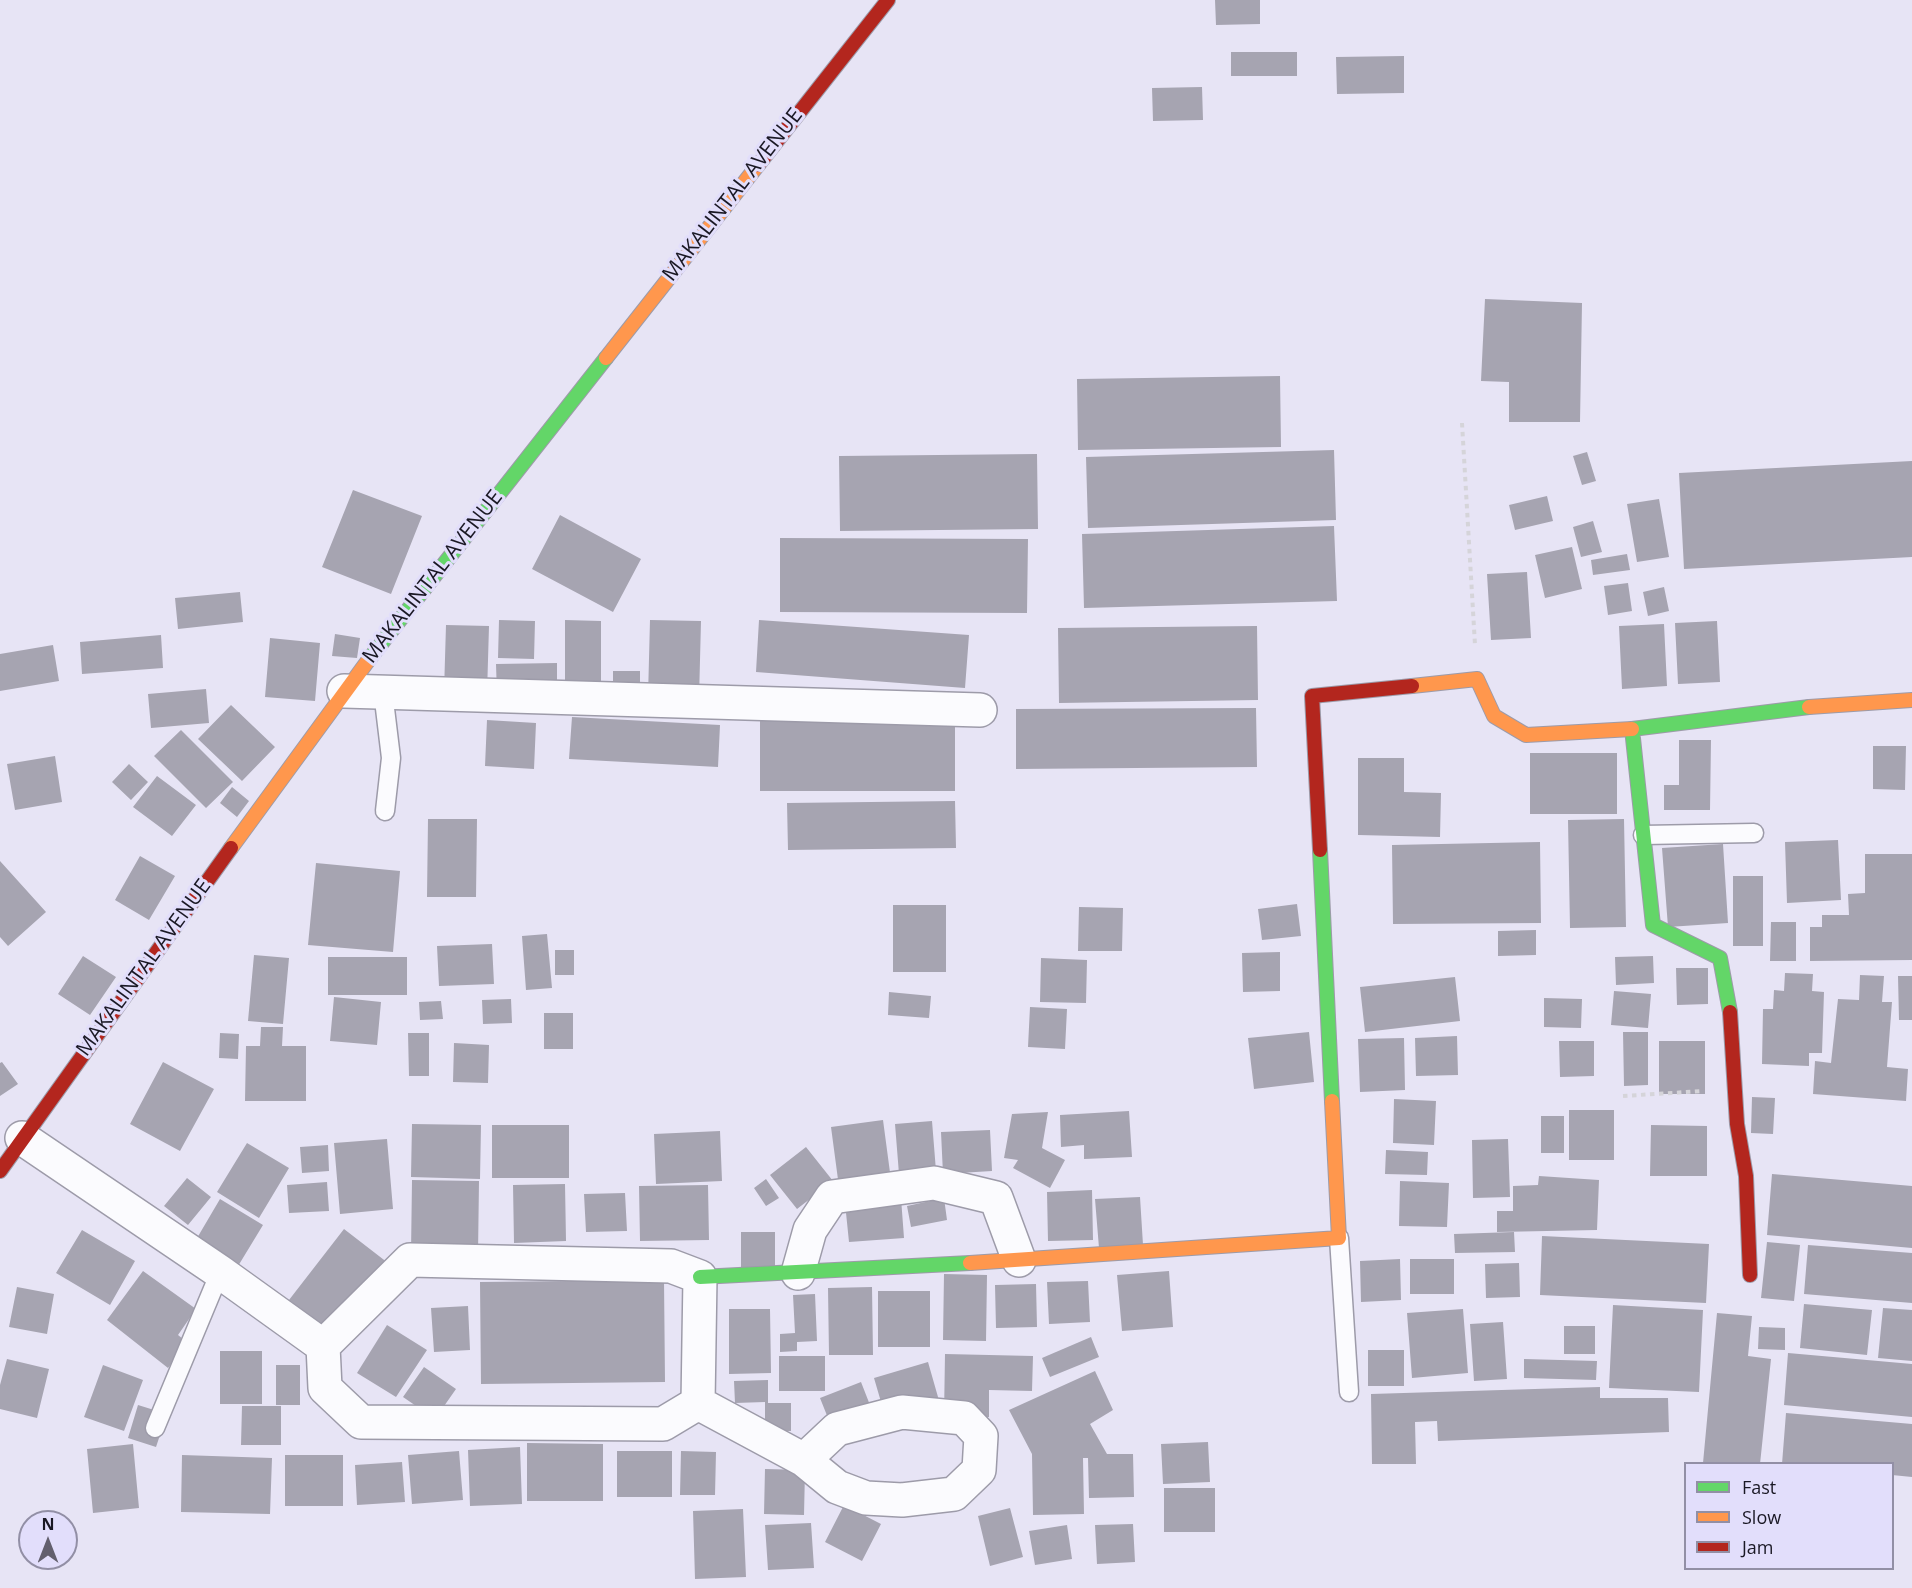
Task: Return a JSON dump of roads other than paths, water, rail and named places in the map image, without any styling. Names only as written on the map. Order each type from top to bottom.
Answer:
[{"type":"street","name":"MAKALINTAL AVENUE","points":[[0,1171],[344,691],[888,0]]},
{"type":"street","points":[[698,1403],[663,1424],[361,1422],[325,1389],[323,1346],[410,1260],[671,1266],[700,1277],[798,1274],[1339,1238],[1312,696],[1476,679],[1494,716],[1526,735],[1632,729],[1838,703],[1912,700]]},
{"type":"street","points":[[344,691],[980,710]]},
{"type":"street","points":[[1632,729],[1653,925],[1720,958],[1730,1007],[1735,1089],[1746,1176],[1750,1275]]},
{"type":"street","points":[[22,1138],[220,1272],[323,1346]]},
{"type":"street","points":[[798,1274],[810,1230],[832,1197],[934,1183],[996,1198],[1019,1260]]},
{"type":"street","points":[[698,1403],[700,1277]]},
{"type":"street","points":[[698,1403],[804,1460],[837,1487],[866,1498],[902,1500],[954,1494],[979,1470],[981,1436],[964,1418],[902,1412],[837,1430],[804,1460]]},
{"type":"lane","points":[[383,692],[392,758],[385,811]]},
{"type":"lane","points":[[1643,835],[1755,833]]},
{"type":"lane","points":[[1339,1238],[1349,1392]]},
{"type":"lane","points":[[155,1428],[220,1272]]}]
